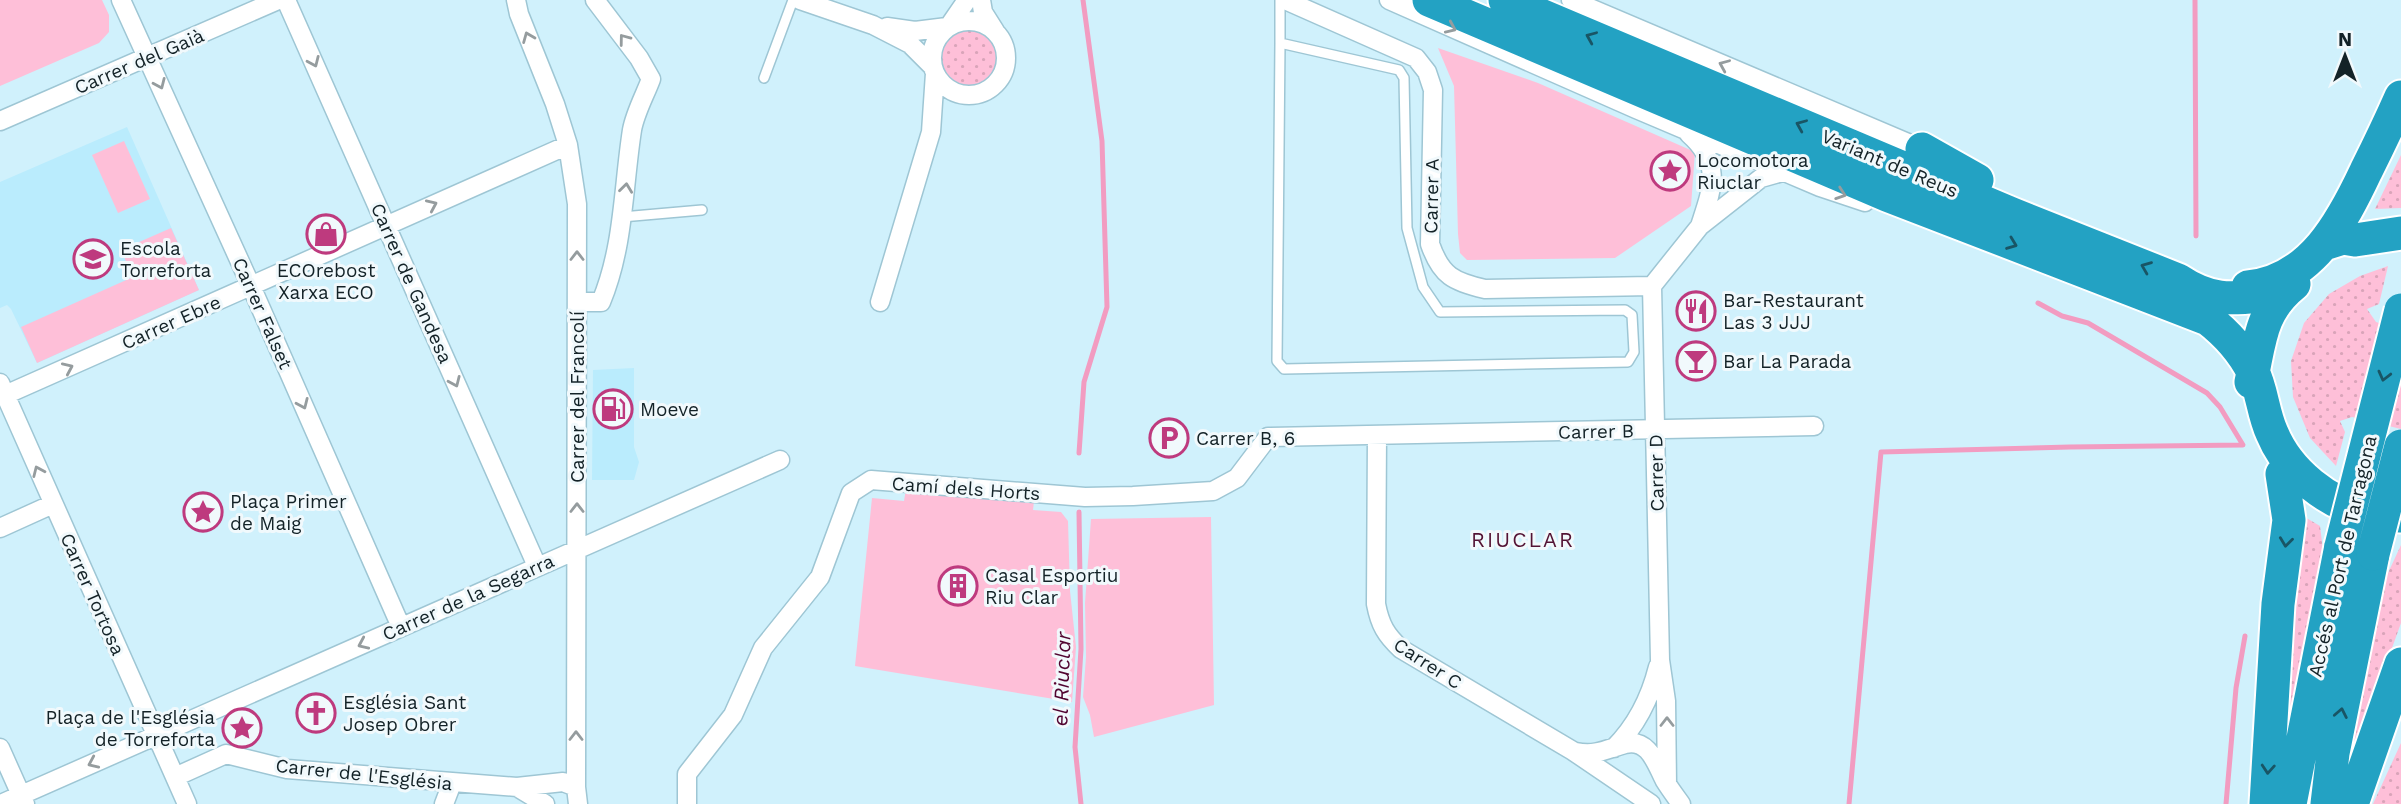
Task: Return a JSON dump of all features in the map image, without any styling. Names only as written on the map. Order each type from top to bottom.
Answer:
[{"type":"highway","name":"Variant de Reus","points":[[1429,0],[1886,195],[1945,224],[2170,291],[2224,299],[2281,295]]},
{"type":"highway","name":"Variant de Reus","points":[[1505,0],[2012,214],[2170,291]]},
{"type":"highway","points":[[2339,244],[2341,221],[2401,97]]},
{"type":"highway","points":[[2401,120],[2378,172],[2339,244],[2281,295],[2263,325],[2251,383],[2255,424],[2267,451],[2282,474],[2303,495],[2332,514],[2362,525],[2401,529]]},
{"type":"highway","points":[[1922,149],[2003,194],[2012,214]]},
{"type":"highway","points":[[2170,291],[2199,281],[2221,287],[2266,285],[2339,244],[2401,233]]},
{"type":"highway","points":[[2170,291],[2229,336],[2273,436],[2283,454],[2301,474],[2323,494],[2348,505],[2369,513],[2401,516]]},
{"type":"highway","name":"Accés al Port de Tarragona","points":[[2290,804],[2341,546],[2401,310]]},
{"type":"highway","name":"Accés al Port de Tarragona","points":[[2326,804],[2333,753],[2373,554],[2401,446]]},
{"type":"highway","points":[[2266,804],[2278,604],[2289,520],[2282,474]]},
{"type":"highway","points":[[2352,804],[2401,664]]},
{"type":"highway","points":[[2367,763],[2401,690]]},
{"type":"street","name":"Carrer Falset","points":[[121,0],[401,627]]},
{"type":"street","name":"Carrer del Gaià","points":[[0,121],[278,0]]},
{"type":"street","name":"Carrer de Gandesa","points":[[286,0],[537,566]]},
{"type":"street","name":"Carrer del Francolí","points":[[516,0],[568,145],[577,204],[577,795]]},
{"type":"street","points":[[577,302],[601,302],[612,277],[633,127],[651,79],[639,58],[594,0]]},
{"type":"street","points":[[800,0],[873,25],[910,44],[934,70],[941,83],[961,94],[973,95],[995,85],[1006,64],[1002,41],[983,12],[981,0]]},
{"type":"street","points":[[880,302],[931,132],[934,45],[967,0]]},
{"type":"street","name":"Carrer A","points":[[1283,0],[1416,58],[1427,72],[1433,90],[1430,244],[1436,260],[1446,274],[1464,284],[1485,289],[1652,286]]},
{"type":"street","points":[[1389,0],[1821,187],[1945,224]]},
{"type":"street","points":[[1571,0],[1922,149]]},
{"type":"street","points":[[873,25],[915,31],[973,20],[995,31]]},
{"type":"street","points":[[931,132],[947,105],[961,94]]},
{"type":"street","points":[[1683,129],[1698,142],[1712,164],[1713,185],[1700,226]]},
{"type":"street","name":"Carrer Ebre","points":[[3,389],[251,286],[568,145]]},
{"type":"street","points":[[1652,286],[1700,226],[1761,178],[1786,171]]},
{"type":"street","name":"Carrer D","points":[[1652,286],[1660,660],[1667,701],[1667,784]]},
{"type":"street","name":"Carrer Tortosa","points":[[3,389],[187,804]]},
{"type":"street","name":"Carrer B","points":[[1377,435],[1814,426]]},
{"type":"street","name":"Carrer C","points":[[1377,435],[1376,604],[1380,624],[1387,637],[1410,654],[1573,751],[1651,804]]},
{"type":"street","name":"Camí dels Horts","points":[[687,804],[687,774],[733,715],[763,648],[820,577],[851,493],[871,480],[1085,497],[1213,491],[1237,478],[1268,437],[1377,435]]},
{"type":"street","name":"Carrer de la Segarra","points":[[1,804],[23,799],[156,735],[780,460]]},
{"type":"street","points":[[0,528],[53,505]]},
{"type":"street","name":"Carrer D","points":[[1614,748],[1636,724],[1645,707],[1660,660]]},
{"type":"street","points":[[1573,751],[1595,754],[1637,743],[1654,757],[1667,784],[1681,804]]},
{"type":"street","points":[[0,748],[23,799]]},
{"type":"street","points":[[1614,748],[1619,772],[1628,789]]},
{"type":"street","name":"Carrer de l'Església","points":[[175,777],[226,754],[287,769],[452,783],[517,787],[563,782],[577,795]]},
{"type":"street","points":[[444,804],[452,783]]},
{"type":"street","name":"Carrer de l'Església","points":[[517,787],[545,804]]},
{"type":"lane","points":[[764,78],[793,0]]},
{"type":"lane","points":[[1280,43],[1399,69],[1404,78],[1407,228],[1423,288],[1440,312],[1625,310],[1632,315],[1634,352],[1628,362],[1284,369],[1277,361],[1280,43],[1283,0]]},
{"type":"lane","points":[[622,217],[702,210]]},
{"type":"shaded area","points":[[0,0],[102,0],[109,15],[109,32],[99,43],[0,86]]},
{"type":"shaded area","points":[[969,29],[980,31],[993,42],[998,58],[996,69],[985,82],[969,87],[958,85],[945,74],[940,58],[942,47],[953,34]]},
{"type":"shaded area","points":[[1438,48],[1538,83],[1695,152],[1691,206],[1615,258],[1467,260],[1460,253],[1458,234],[1454,86]]},
{"type":"shaded area","name":"Escola Torreforta","points":[[127,127],[199,290],[37,363],[11,309],[7,305],[0,308],[0,182]]},
{"type":"shaded area","points":[[124,141],[150,199],[118,213],[92,155]]},
{"type":"shaded area","points":[[2401,155],[2401,208],[2375,209]]},
{"type":"shaded area","points":[[171,228],[199,290],[37,363],[21,327],[133,277],[121,250]]},
{"type":"shaded area","points":[[2388,266],[2379,304],[2367,309],[2376,322],[2401,330],[2401,429],[2352,417],[2340,421],[2345,432],[2336,466],[2310,438],[2293,397],[2291,361],[2304,323],[2329,294],[2360,276]]},
{"type":"shaded area","name":"Moeve","points":[[634,368],[634,447],[639,462],[634,480],[592,480],[593,370]]},
{"type":"shaded area","points":[[906,489],[1034,501],[1033,510],[1061,512],[1068,521],[1070,591],[1076,647],[1072,702],[855,666],[872,498],[904,501]]},
{"type":"shaded area","points":[[2303,516],[2320,526],[2323,550],[2281,772]]},
{"type":"shaded area","points":[[1211,517],[1214,705],[1094,737],[1083,697],[1086,657],[1085,603],[1091,519]]},
{"type":"shaded area","points":[[2401,545],[2401,623],[2343,784],[2381,588]]},
{"type":"shaded area","points":[[2401,743],[2401,804],[2373,804]]},
{"type":"waterway","points":[[1079,453],[1084,382],[1107,307],[1102,141],[1083,0]]},
{"type":"waterway","points":[[2195,0],[2196,236]]},
{"type":"waterway","points":[[1849,804],[1881,452],[2243,445],[2220,407],[2207,393],[2088,323],[2062,316],[2038,303]]},
{"type":"waterway","name":"el Riuclar","points":[[1079,512],[1081,649],[1075,747],[1081,804]]},
{"type":"waterway","points":[[2226,804],[2236,688],[2245,636]]},
{"type":"place","name":"Locomotora Riuclar","points":[[1670,171]]},
{"type":"place","name":"ECOrebost Xarxa ECO","points":[[326,234]]},
{"type":"place","name":"Escola Torreforta","points":[[93,259]]},
{"type":"place","name":"Bar-Restaurant Las 3 JJJ","points":[[1696,311]]},
{"type":"place","name":"Bar La Parada","points":[[1696,361]]},
{"type":"place","name":"Moeve","points":[[613,409]]},
{"type":"place","name":"Carrer B, 6","points":[[1169,438]]},
{"type":"place","name":"Plaça Primer de Maig","points":[[203,512]]},
{"type":"place","name":"Casal Esportiu Riu Clar","points":[[958,586]]},
{"type":"place","name":"Església Sant Josep Obrer","points":[[316,713]]},
{"type":"place","name":"Plaça de l'Església de Torreforta","points":[[242,728]]},
{"type":"district","name":"RIUCLAR","points":[[1523,540]]}]
